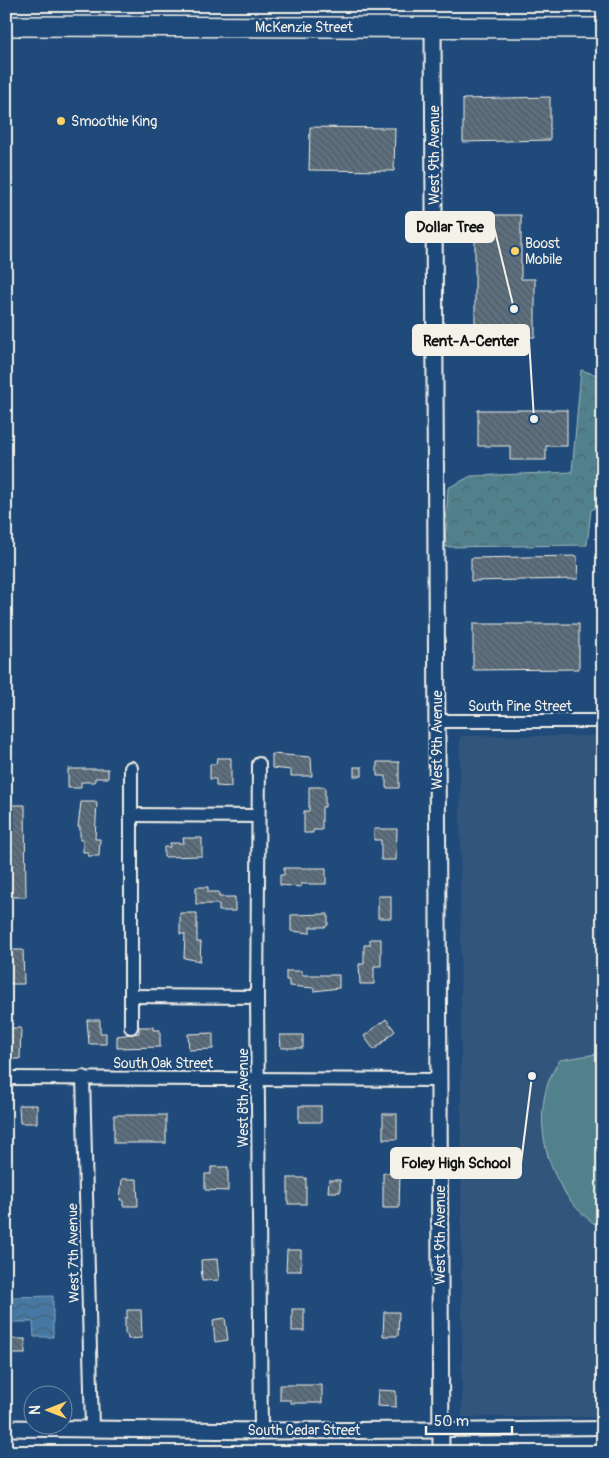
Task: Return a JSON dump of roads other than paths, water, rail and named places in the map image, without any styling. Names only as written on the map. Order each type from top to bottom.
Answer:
[{"type":"main road","name":"McKenzie Street","points":[[6,26],[603,28]]},
{"type":"street","name":"West 9th Avenue","points":[[433,28],[441,1452]]},
{"type":"street","name":"South Pine Street","points":[[438,721],[603,721]]},
{"type":"street","name":"West 8th Avenue","points":[[259,764],[257,997],[261,1431]]},
{"type":"street","points":[[131,768],[132,1027]]},
{"type":"street","points":[[132,815],[258,816]]},
{"type":"street","points":[[132,996],[257,997]]},
{"type":"street","name":"West 7th Avenue","points":[[83,1077],[92,1428]]},
{"type":"street","name":"South Oak Street","points":[[6,1078],[439,1080]]},
{"type":"street","name":"South Cedar Street","points":[[6,1428],[261,1431],[603,1428]]},
{"type":"water","points":[[53,1296],[53,1337],[34,1337],[33,1322],[9,1322],[9,1297]]},
{"type":"place","name":"Smoothie King","points":[[61,121]]},
{"type":"place","name":"Boost Mobile","points":[[515,251]]},
{"type":"place","name":"Dollar Tree","points":[[514,309]]},
{"type":"place","name":"Rent-A-Center","points":[[534,419]]},
{"type":"place","name":"Foley High School","points":[[532,1076]]}]
